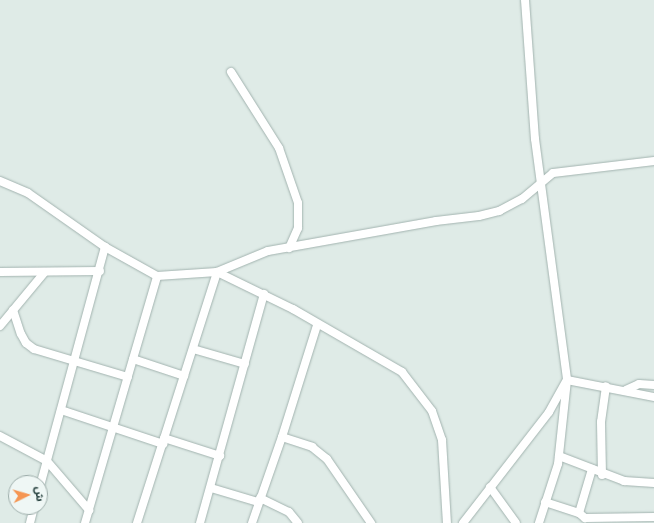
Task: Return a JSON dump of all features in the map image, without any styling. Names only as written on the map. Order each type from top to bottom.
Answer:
[{"type":"street","points":[[526,0],[534,124],[567,380],[559,456],[539,523]]},
{"type":"street","points":[[231,72],[279,148],[298,203],[298,228],[289,248]]},
{"type":"street","points":[[0,181],[28,193],[105,247],[157,276],[217,272],[253,255],[499,211],[522,199],[553,173],[654,161]]},
{"type":"street","points":[[43,475],[76,361],[105,247]]},
{"type":"street","points":[[0,272],[44,273],[100,271]]},
{"type":"street","points":[[217,272],[264,294],[402,372],[432,411],[442,440],[447,523]]},
{"type":"street","points":[[137,523],[217,272]]},
{"type":"street","points":[[0,326],[44,273]]},
{"type":"street","points":[[85,523],[157,276]]},
{"type":"street","points":[[200,523],[220,456],[264,294]]},
{"type":"street","points":[[13,310],[26,344],[34,349],[128,377]]},
{"type":"street","points":[[252,523],[282,436],[317,325]]},
{"type":"street","points":[[193,349],[245,364]]},
{"type":"street","points":[[133,359],[184,376]]},
{"type":"street","points":[[567,380],[606,386],[654,397]]},
{"type":"street","points":[[463,523],[549,412],[567,380]]},
{"type":"street","points":[[626,390],[639,384],[654,385]]},
{"type":"street","points":[[602,474],[601,422],[606,386]]},
{"type":"street","points":[[62,410],[163,441],[220,456]]},
{"type":"street","points":[[0,436],[47,461],[89,510]]},
{"type":"street","points":[[282,436],[312,446],[327,459],[371,523]]},
{"type":"street","points":[[559,456],[602,474],[624,481],[654,483]]},
{"type":"street","points":[[579,513],[592,470]]},
{"type":"street","points":[[490,487],[516,523]]},
{"type":"street","points":[[211,488],[259,500],[289,512],[298,523]]},
{"type":"street","points":[[546,502],[579,513],[585,518],[599,521],[654,516]]}]
